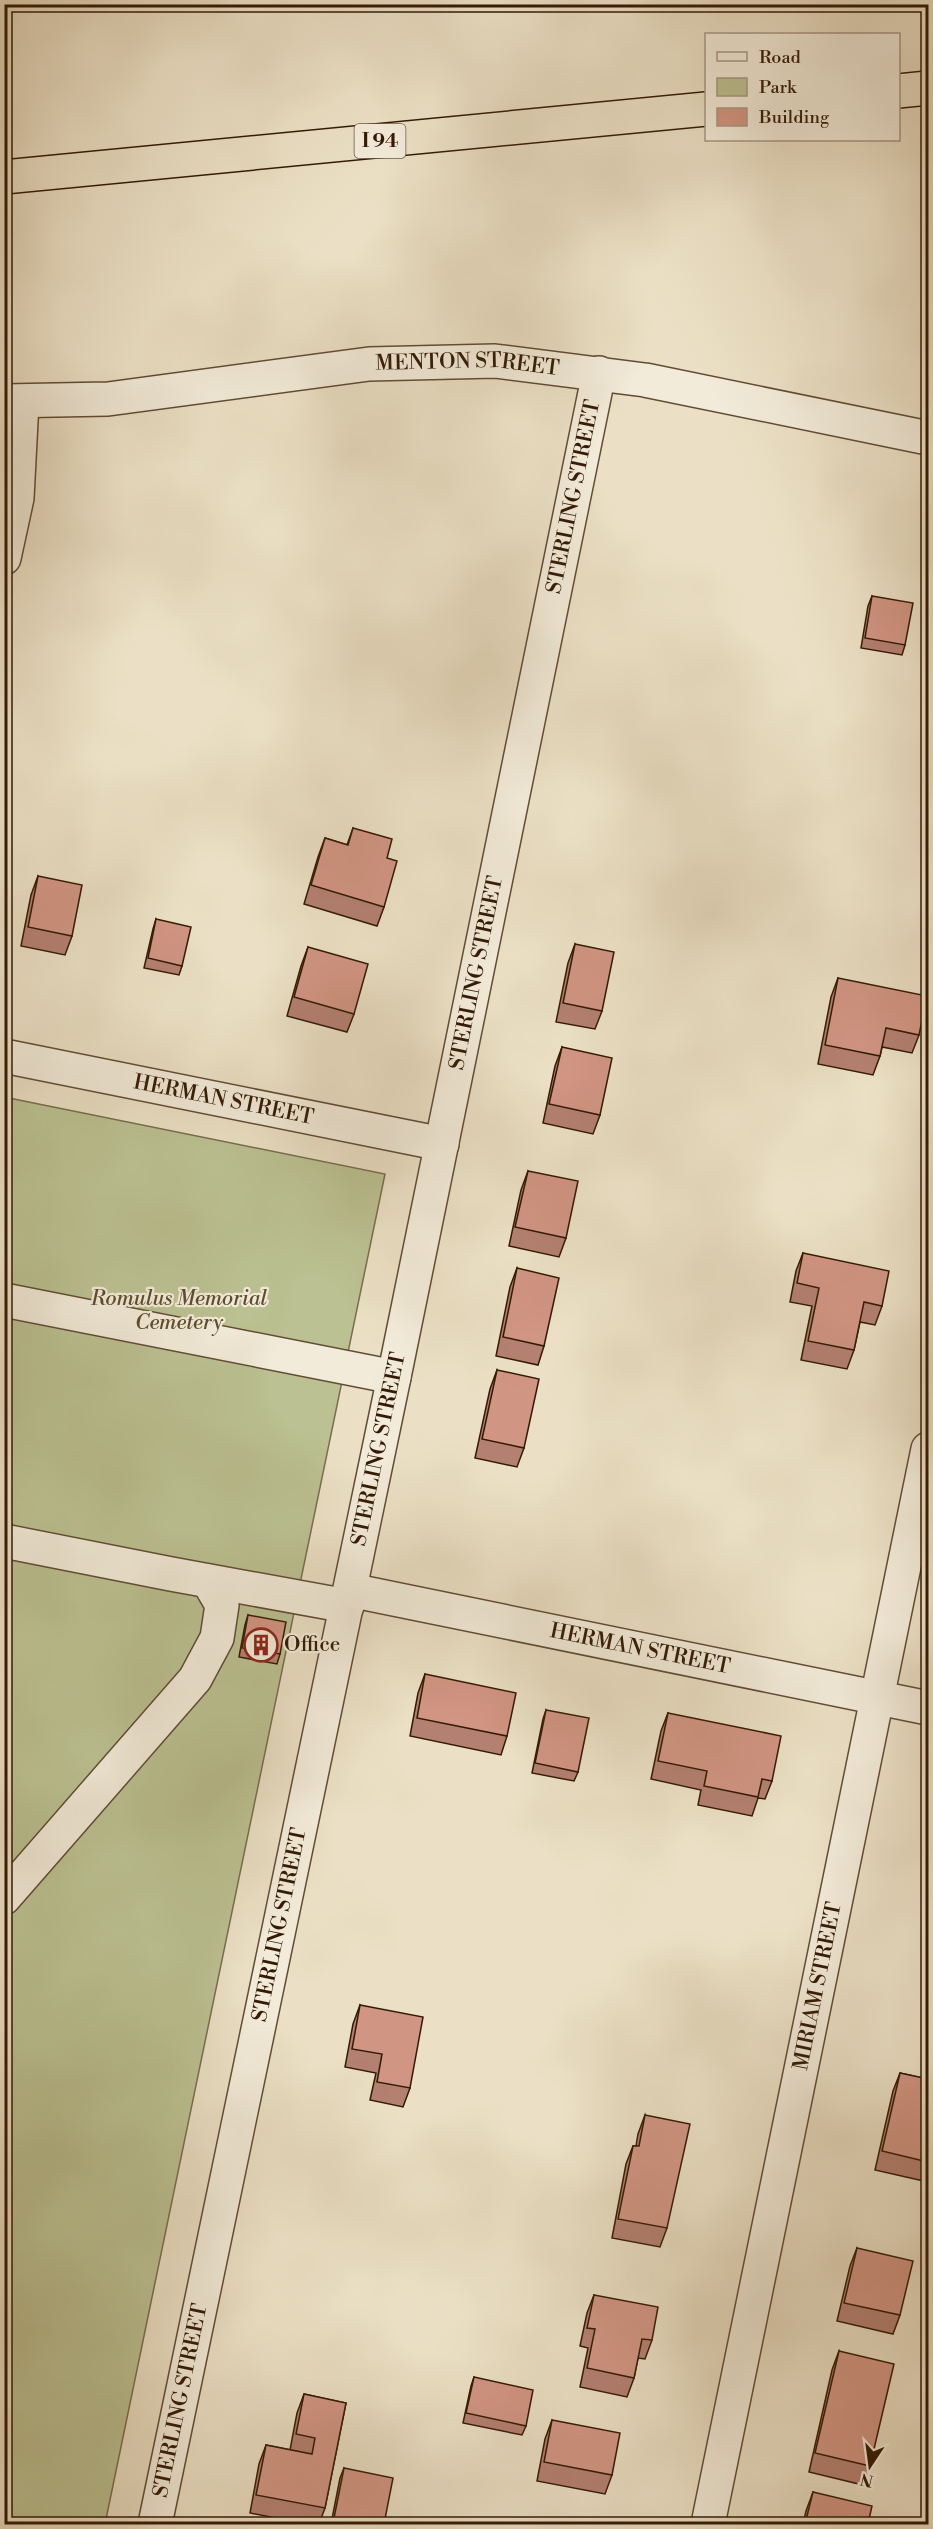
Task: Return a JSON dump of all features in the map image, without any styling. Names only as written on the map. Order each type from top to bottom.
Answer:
[{"type":"highway","points":[[900,91],[928,88]]},
{"type":"highway","name":"I 94","points":[[4,177],[705,109]]},
{"type":"street","name":"MENTON STREET","points":[[13,402],[108,399],[369,364],[495,362],[645,380],[928,438]]},
{"type":"street","name":"STERLING STREET","points":[[155,2524],[349,1598],[599,373]]},
{"type":"street","points":[[4,558],[17,498],[13,402]]},
{"type":"street","name":"HERMAN STREET","points":[[4,1056],[442,1144]]},
{"type":"street","points":[[4,1300],[394,1377]]},
{"type":"street","name":"MIRIAM STREET","points":[[708,2524],[928,1449]]},
{"type":"street","name":"HERMAN STREET","points":[[4,1540],[208,1581],[349,1598],[928,1708]]},
{"type":"street","points":[[4,1898],[195,1679],[217,1638],[222,1605],[208,1581]]},
{"type":"green space","name":"Romulus Memorial Cemetery","points":[[4,1097],[385,1174],[105,2524],[5,2524]]},
{"type":"building","points":[[872,596],[913,603],[905,645],[865,638]]},
{"type":"building","points":[[353,828],[392,839],[387,858],[397,861],[384,907],[311,885],[325,838],[348,845]]},
{"type":"building","points":[[38,876],[82,885],[72,936],[28,927]]},
{"type":"building","points":[[156,919],[191,927],[182,966],[148,958]]},
{"type":"building","points":[[575,944],[614,952],[602,1011],[563,1003]]},
{"type":"building","points":[[308,947],[368,964],[354,1014],[294,997]]},
{"type":"building","points":[[838,978],[927,996],[919,1035],[886,1028],[880,1056],[825,1045]]},
{"type":"building","points":[[562,1047],[612,1058],[600,1115],[549,1104]]},
{"type":"building","points":[[528,1171],[578,1181],[566,1238],[515,1227]]},
{"type":"building","points":[[803,1253],[889,1271],[882,1306],[864,1302],[854,1350],[808,1341],[819,1288],[797,1283]]},
{"type":"building","points":[[517,1268],[559,1278],[544,1346],[503,1337]]},
{"type":"building","points":[[497,1370],[539,1379],[524,1448],[482,1439]]},
{"type":"building","name":"Office","points":[[248,1615],[286,1622],[280,1654],[242,1648]]},
{"type":"building","points":[[425,1674],[516,1693],[507,1736],[417,1718]]},
{"type":"building","points":[[546,1710],[589,1718],[578,1772],[535,1763]]},
{"type":"building","points":[[668,1713],[781,1736],[772,1781],[762,1779],[758,1797],[704,1786],[707,1771],[658,1761]]},
{"type":"building","points":[[360,2005],[423,2017],[410,2088],[377,2082],[382,2054],[352,2049]]},
{"type":"building","points":[[900,2073],[928,2079],[928,2162],[882,2151]]},
{"type":"building","points":[[645,2115],[690,2124],[667,2228],[618,2219],[633,2146],[639,2146]]},
{"type":"building","points":[[857,2248],[913,2261],[900,2315],[844,2303]]},
{"type":"building","points":[[594,2295],[658,2307],[652,2340],[642,2339],[634,2378],[587,2368],[595,2329],[587,2328]]},
{"type":"building","points":[[839,2351],[894,2364],[870,2466],[815,2453]]},
{"type":"building","points":[[474,2377],[533,2390],[526,2426],[466,2413]]},
{"type":"building","points":[[304,2394],[346,2403],[325,2508],[256,2495],[266,2445],[312,2454],[315,2438],[296,2434]]},
{"type":"building","points":[[552,2420],[620,2433],[612,2475],[544,2462]]},
{"type":"building","points":[[344,2468],[393,2478],[384,2524],[368,2524],[334,2518]]},
{"type":"building","points":[[813,2492],[872,2506],[868,2524],[805,2524]]},
{"type":"place","name":"Office","points":[[261,1645]]}]
